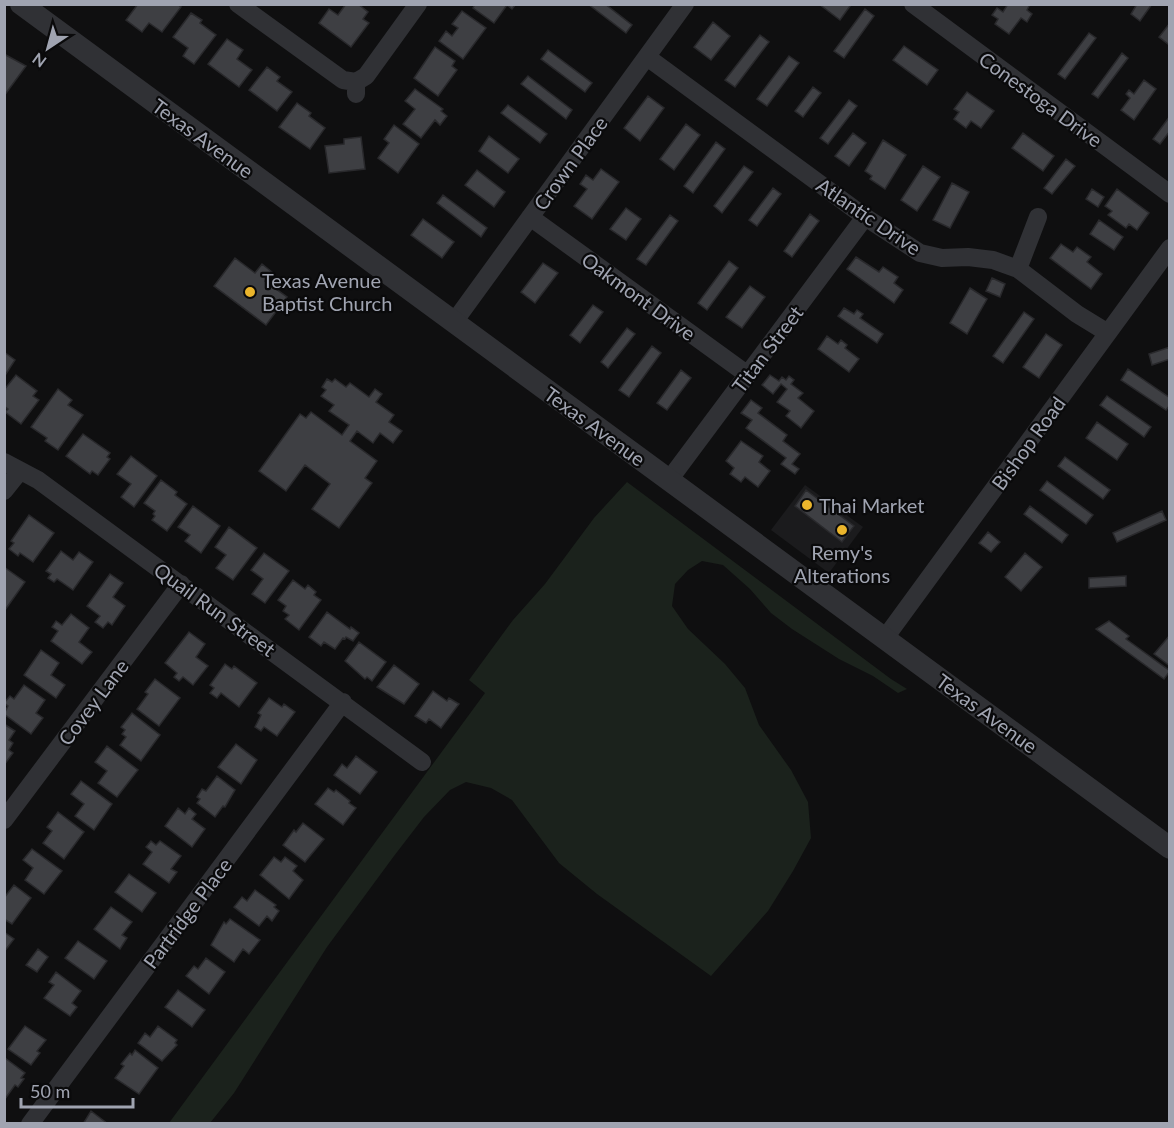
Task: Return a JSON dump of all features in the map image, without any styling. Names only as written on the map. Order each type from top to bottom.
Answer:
[{"type":"street","name":"Texas Avenue","points":[[21,4],[1170,848]]},
{"type":"street","points":[[238,4],[356,88],[418,4]]},
{"type":"street","name":"Crown Place","points":[[454,322],[685,4]]},
{"type":"street","name":"Conestoga Drive","points":[[913,4],[1170,194]]},
{"type":"street","name":"Atlantic Drive","points":[[647,57],[865,217],[920,254],[942,258],[968,257],[993,260],[1018,269],[1077,314],[1108,333]]},
{"type":"street","name":"Oakmont Drive","points":[[530,217],[748,375]]},
{"type":"street","name":"Titan Street","points":[[669,480],[865,217]]},
{"type":"street","points":[[1018,269],[1038,218]]},
{"type":"street","name":"Bishop Road","points":[[885,638],[1170,248]]},
{"type":"street","points":[[4,491],[12,466]]},
{"type":"street","name":"Quail Run Street","points":[[12,466],[38,480],[422,762]]},
{"type":"street","name":"Covey Lane","points":[[4,820],[181,584]]},
{"type":"street","name":"Partridge Place","points":[[30,1124],[343,702]]},
{"type":"shaded area","points":[[627,482],[907,689],[898,693],[792,629],[771,613],[750,589],[723,565],[702,561],[688,570],[675,584],[672,606],[688,629],[725,664],[745,688],[759,725],[791,770],[808,802],[811,838],[768,911],[711,976],[597,894],[559,863],[512,800],[491,788],[466,782],[450,790],[424,817],[394,856],[327,947],[234,1093],[210,1123],[169,1123],[485,693],[469,680],[513,620],[545,584],[594,518]]},
{"type":"shaded area","points":[[805,485],[863,527],[829,573],[771,530]]},
{"type":"building","points":[[138,4],[177,4],[181,7],[162,32],[149,23],[142,32],[126,20]]},
{"type":"building","points":[[346,4],[358,4],[368,12],[363,19],[369,23],[351,47],[319,23],[329,9],[338,15]]},
{"type":"building","points":[[475,4],[516,4],[512,9],[507,5],[494,23],[473,8]]},
{"type":"building","points":[[588,4],[605,4],[632,25],[626,33]]},
{"type":"building","points":[[819,4],[848,4],[850,6],[840,20]]},
{"type":"building","points":[[1008,4],[1030,4],[1027,10],[1032,14],[1027,22],[1021,18],[1009,34],[995,24],[998,19],[992,15],[997,8],[1003,12]]},
{"type":"building","points":[[1137,4],[1152,4],[1140,21],[1131,14]]},
{"type":"building","points":[[865,9],[874,16],[844,58],[834,51]]},
{"type":"building","points":[[462,11],[486,28],[463,59],[439,41],[446,31],[452,36],[458,28],[452,24]]},
{"type":"building","points":[[191,13],[202,20],[200,23],[216,35],[194,64],[183,56],[188,48],[173,37]]},
{"type":"building","points":[[713,22],[730,36],[711,60],[694,47]]},
{"type":"building","points":[[1170,23],[1170,42],[1168,44],[1159,37]]},
{"type":"building","points":[[1089,33],[1096,38],[1065,79],[1058,74]]},
{"type":"building","points":[[760,35],[769,42],[735,87],[725,80]]},
{"type":"building","points":[[227,39],[243,50],[237,59],[252,70],[239,87],[208,64]]},
{"type":"building","points":[[904,46],[938,70],[927,85],[893,60]]},
{"type":"building","points":[[435,47],[455,61],[452,66],[457,70],[438,96],[414,78]]},
{"type":"building","points":[[548,50],[592,83],[585,92],[541,59]]},
{"type":"building","points":[[1122,53],[1128,58],[1098,98],[1092,94]]},
{"type":"building","points":[[4,54],[26,66],[4,96]]},
{"type":"building","points":[[789,56],[799,63],[767,106],[757,99]]},
{"type":"building","points":[[267,67],[280,77],[277,81],[292,92],[277,111],[249,90]]},
{"type":"building","points":[[528,76],[572,110],[566,119],[521,84]]},
{"type":"building","points":[[1144,80],[1156,89],[1134,120],[1121,110],[1130,98],[1126,94],[1129,90],[1134,94]]},
{"type":"building","points":[[813,87],[821,93],[803,117],[795,111]]},
{"type":"building","points":[[415,89],[443,109],[441,111],[447,116],[440,125],[435,120],[421,138],[403,124],[415,109],[405,101]]},
{"type":"building","points":[[967,92],[994,111],[981,128],[971,121],[966,128],[954,119],[959,112],[954,109]]},
{"type":"building","points":[[648,96],[664,108],[640,141],[624,128]]},
{"type":"building","points":[[849,100],[857,106],[828,144],[820,138]]},
{"type":"building","points":[[297,103],[311,113],[309,116],[325,128],[310,149],[279,127]]},
{"type":"building","points":[[508,105],[547,134],[540,143],[501,113]]},
{"type":"building","points":[[1170,116],[1170,131],[1160,144],[1153,139]]},
{"type":"building","points":[[686,124],[700,135],[674,170],[660,159]]},
{"type":"building","points":[[394,125],[419,144],[398,173],[378,158],[389,143],[384,139]]},
{"type":"building","points":[[853,133],[866,143],[849,166],[835,156]]},
{"type":"building","points":[[1023,133],[1054,156],[1043,171],[1012,148]]},
{"type":"building","points":[[489,136],[519,159],[508,173],[479,151]]},
{"type":"building","points":[[361,137],[365,169],[329,173],[325,146],[344,144],[344,139]]},
{"type":"building","points":[[883,140],[906,155],[885,189],[870,179],[872,176],[865,171]]},
{"type":"building","points":[[716,142],[725,149],[693,193],[684,186]]},
{"type":"building","points":[[1066,159],[1075,166],[1052,194],[1044,188]]},
{"type":"building","points":[[744,166],[753,172],[722,213],[714,206]]},
{"type":"building","points":[[923,166],[940,177],[917,211],[901,200]]},
{"type":"building","points":[[601,169],[619,182],[592,219],[574,206],[587,189],[580,184],[586,175],[593,180]]},
{"type":"building","points":[[477,170],[505,192],[494,207],[465,185]]},
{"type":"building","points":[[952,183],[969,192],[950,228],[933,220]]},
{"type":"building","points":[[773,188],[781,194],[757,226],[749,220]]},
{"type":"building","points":[[1092,189],[1104,197],[1098,207],[1086,199]]},
{"type":"building","points":[[1117,189],[1149,213],[1137,230],[1129,224],[1126,228],[1108,215],[1112,211],[1105,206]]},
{"type":"building","points":[[443,195],[487,228],[481,237],[437,203]]},
{"type":"building","points":[[626,208],[641,219],[626,240],[610,229]]},
{"type":"building","points":[[810,214],[819,221],[792,257],[784,251]]},
{"type":"building","points":[[670,215],[678,221],[646,265],[637,259]]},
{"type":"building","points":[[423,219],[454,242],[442,258],[411,235]]},
{"type":"building","points":[[1099,220],[1123,237],[1114,250],[1090,234]]},
{"type":"building","points":[[1061,244],[1073,252],[1077,247],[1091,257],[1087,262],[1102,274],[1091,289],[1050,258]]},
{"type":"building","points":[[856,257],[879,272],[883,267],[898,277],[894,283],[903,290],[894,303],[847,269]]},
{"type":"building","name":"Texas Avenue Baptist Church","points":[[235,258],[255,273],[262,264],[272,272],[265,281],[287,297],[266,325],[214,286]]},
{"type":"building","points":[[729,261],[738,268],[707,310],[698,303]]},
{"type":"building","points":[[543,263],[558,273],[535,303],[521,292]]},
{"type":"building","points":[[992,278],[1005,284],[1000,297],[986,291]]},
{"type":"building","points":[[750,286],[765,297],[742,328],[726,317]]},
{"type":"building","points":[[970,288],[987,299],[967,334],[950,323]]},
{"type":"building","points":[[593,305],[603,312],[580,343],[570,335]]},
{"type":"building","points":[[844,308],[854,314],[857,310],[863,314],[860,318],[883,334],[877,343],[838,316]]},
{"type":"building","points":[[1024,312],[1034,319],[1003,363],[993,356]]},
{"type":"building","points":[[627,328],[635,334],[608,368],[601,362]]},
{"type":"building","points":[[1046,334],[1062,345],[1039,378],[1023,367]]},
{"type":"building","points":[[827,336],[838,344],[841,340],[847,345],[845,348],[859,359],[849,372],[818,349]]},
{"type":"building","points":[[652,346],[661,353],[629,397],[619,390]]},
{"type":"building","points":[[1170,347],[1170,359],[1152,365],[1149,354]]},
{"type":"building","points":[[4,352],[15,360],[4,377]]},
{"type":"building","points":[[1128,369],[1170,398],[1170,405],[1166,410],[1121,380]]},
{"type":"building","points":[[681,370],[691,378],[667,410],[657,403]]},
{"type":"building","points":[[16,375],[37,391],[33,396],[39,400],[21,424],[5,412],[8,409],[4,406],[4,390]]},
{"type":"building","points":[[770,375],[779,381],[782,377],[786,380],[789,376],[794,380],[791,384],[803,393],[798,398],[814,411],[801,428],[786,416],[790,411],[777,402],[787,389],[781,384],[773,394],[762,385]]},
{"type":"building","points":[[327,379],[332,382],[335,379],[346,387],[350,383],[369,397],[375,389],[382,394],[376,402],[394,415],[389,422],[402,431],[393,443],[380,433],[373,443],[357,431],[350,441],[377,461],[365,478],[372,483],[339,528],[312,509],[330,484],[305,465],[286,491],[259,471],[300,414],[306,418],[311,412],[342,435],[349,425],[329,411],[334,405],[321,396],[326,390],[322,387]]},
{"type":"building","points":[[58,389],[72,400],[68,405],[83,415],[58,450],[45,441],[47,438],[31,427]]},
{"type":"building","points":[[1107,396],[1151,427],[1144,437],[1100,405]]},
{"type":"building","points":[[751,400],[762,408],[758,413],[787,435],[783,441],[800,454],[792,464],[799,469],[795,474],[781,464],[786,458],[746,428],[752,420],[741,413]]},
{"type":"building","points":[[1097,422],[1128,444],[1117,460],[1086,438]]},
{"type":"building","points":[[83,434],[110,453],[107,457],[110,459],[98,475],[92,471],[90,474],[66,456]]},
{"type":"building","points":[[741,441],[763,456],[759,462],[770,471],[758,487],[745,477],[741,482],[730,474],[734,468],[726,461]]},
{"type":"building","points":[[131,456],[157,476],[134,507],[121,497],[131,484],[117,474]]},
{"type":"building","points":[[1065,457],[1110,490],[1103,499],[1058,466]]},
{"type":"building","points":[[161,480],[177,492],[175,495],[187,504],[167,531],[152,520],[155,511],[144,503]]},
{"type":"building","points":[[1047,481],[1093,515],[1086,524],[1040,490]]},
{"type":"building","points":[[806,490],[854,526],[842,542],[795,506]]},
{"type":"building","points":[[193,506],[220,526],[201,553],[185,541],[190,535],[178,527]]},
{"type":"building","points":[[1030,506],[1068,535],[1062,543],[1024,514]]},
{"type":"building","points":[[1162,511],[1166,520],[1117,542],[1113,533]]},
{"type":"building","points":[[29,515],[54,533],[33,562],[20,553],[18,556],[9,549],[14,543],[11,541]]},
{"type":"building","points":[[229,527],[257,548],[233,580],[216,568],[226,555],[215,547]]},
{"type":"building","points":[[988,532],[1000,542],[991,552],[979,543]]},
{"type":"building","points":[[61,551],[73,560],[79,552],[93,562],[73,590],[57,579],[54,582],[48,578],[51,574],[46,571]]},
{"type":"building","points":[[264,553],[289,571],[265,603],[252,594],[263,579],[251,570]]},
{"type":"building","points":[[1025,553],[1042,567],[1021,591],[1005,577]]},
{"type":"building","points":[[4,567],[25,582],[5,610],[4,609]]},
{"type":"building","points":[[110,574],[123,583],[113,597],[125,606],[112,625],[108,622],[103,628],[95,622],[100,616],[87,606]]},
{"type":"building","points":[[1126,576],[1126,586],[1089,588],[1089,578]]},
{"type":"building","points":[[293,580],[305,589],[308,585],[316,592],[314,595],[321,600],[299,630],[285,619],[289,615],[283,611],[286,606],[278,600]]},
{"type":"building","points":[[327,612],[359,633],[353,641],[346,637],[343,638],[335,649],[324,642],[321,646],[309,637]]},
{"type":"building","points":[[71,614],[89,628],[79,642],[92,652],[82,664],[51,641],[58,631],[52,627],[56,621],[62,625]]},
{"type":"building","points":[[1109,621],[1129,636],[1126,639],[1170,671],[1164,679],[1096,629]]},
{"type":"building","points":[[189,632],[205,644],[196,657],[208,666],[193,685],[183,677],[179,681],[174,677],[177,673],[165,663]]},
{"type":"building","points":[[1170,635],[1170,666],[1154,654]]},
{"type":"building","points":[[359,642],[386,662],[372,681],[367,677],[365,679],[345,661]]},
{"type":"building","points":[[41,650],[59,663],[51,675],[65,685],[56,698],[24,675]]},
{"type":"building","points":[[225,664],[232,669],[234,666],[257,683],[239,707],[221,693],[217,698],[210,693],[214,688],[210,685]]},
{"type":"building","points":[[394,665],[419,684],[404,704],[377,687]]},
{"type":"building","points":[[155,679],[180,698],[159,726],[137,709],[148,694],[145,692]]},
{"type":"building","points":[[24,685],[45,700],[36,713],[43,718],[31,734],[4,714],[8,706],[4,703],[10,696],[14,699]]},
{"type":"building","points":[[433,691],[447,701],[449,698],[459,704],[441,728],[429,719],[426,723],[415,716]]},
{"type":"building","points":[[269,698],[282,707],[284,704],[295,712],[277,736],[264,727],[261,731],[255,727],[261,715],[258,713]]},
{"type":"building","points":[[132,713],[160,735],[141,761],[120,745],[126,737],[122,734],[125,730],[121,727]]},
{"type":"building","points":[[4,724],[15,731],[9,740],[13,743],[9,750],[13,753],[4,765]]},
{"type":"building","points":[[236,744],[257,760],[241,784],[218,767]]},
{"type":"building","points":[[107,746],[138,770],[117,797],[98,783],[107,771],[95,762]]},
{"type":"building","points":[[356,756],[377,772],[360,794],[334,775],[342,764],[347,768]]},
{"type":"building","points":[[217,776],[235,790],[225,807],[223,806],[215,817],[197,803],[200,799],[197,797],[202,789],[206,791]]},
{"type":"building","points":[[81,781],[112,804],[94,830],[75,816],[84,804],[71,794]]},
{"type":"building","points":[[328,788],[334,792],[336,790],[356,808],[343,825],[315,804]]},
{"type":"building","points":[[178,808],[185,814],[189,808],[196,814],[192,819],[205,829],[192,847],[165,826]]},
{"type":"building","points":[[58,812],[84,832],[64,859],[43,843],[52,831],[47,827]]},
{"type":"building","points":[[303,823],[324,839],[305,862],[283,845],[294,830],[296,832]]},
{"type":"building","points":[[151,841],[156,845],[160,841],[181,856],[171,869],[177,872],[169,883],[143,864],[152,852],[146,847]]},
{"type":"building","points":[[32,849],[62,871],[44,894],[25,880],[33,868],[23,860]]},
{"type":"building","points":[[274,857],[281,862],[285,857],[297,866],[293,871],[303,880],[289,899],[260,875]]},
{"type":"building","points":[[129,874],[156,893],[142,912],[115,892]]},
{"type":"building","points":[[14,885],[31,898],[12,924],[4,919],[4,898]]},
{"type":"building","points":[[255,890],[276,905],[274,907],[279,911],[272,921],[267,916],[259,926],[234,907],[242,897],[247,901]]},
{"type":"building","points":[[111,907],[132,922],[122,935],[127,938],[120,949],[94,929]]},
{"type":"building","points":[[230,919],[260,940],[249,954],[243,949],[234,962],[211,945],[224,922],[226,924]]},
{"type":"building","points":[[4,932],[14,939],[4,952]]},
{"type":"building","points":[[78,941],[107,961],[94,979],[65,958]]},
{"type":"building","points":[[38,949],[48,957],[37,972],[26,965]]},
{"type":"building","points":[[206,958],[225,972],[209,994],[186,976],[194,966],[198,969]]},
{"type":"building","points":[[56,972],[81,991],[72,1003],[77,1007],[70,1016],[44,998],[54,985],[49,982]]},
{"type":"building","points":[[178,990],[205,1010],[192,1027],[165,1007]]},
{"type":"building","points":[[25,1026],[46,1040],[37,1051],[40,1053],[31,1065],[8,1049]]},
{"type":"building","points":[[158,1026],[177,1040],[175,1043],[177,1045],[162,1061],[138,1043],[145,1033],[150,1037]]},
{"type":"building","points":[[135,1050],[158,1068],[139,1094],[115,1078],[124,1066],[121,1064]]},
{"type":"building","points":[[5,1058],[25,1073],[18,1087],[15,1085],[5,1099]]},
{"type":"building","points":[[91,1111],[108,1124],[83,1124]]},
{"type":"place","name":"Texas Avenue Baptist Church","points":[[250,292]]},
{"type":"place","name":"Thai Market","points":[[807,505]]},
{"type":"place","name":"Remy's Alterations","points":[[842,530]]}]
